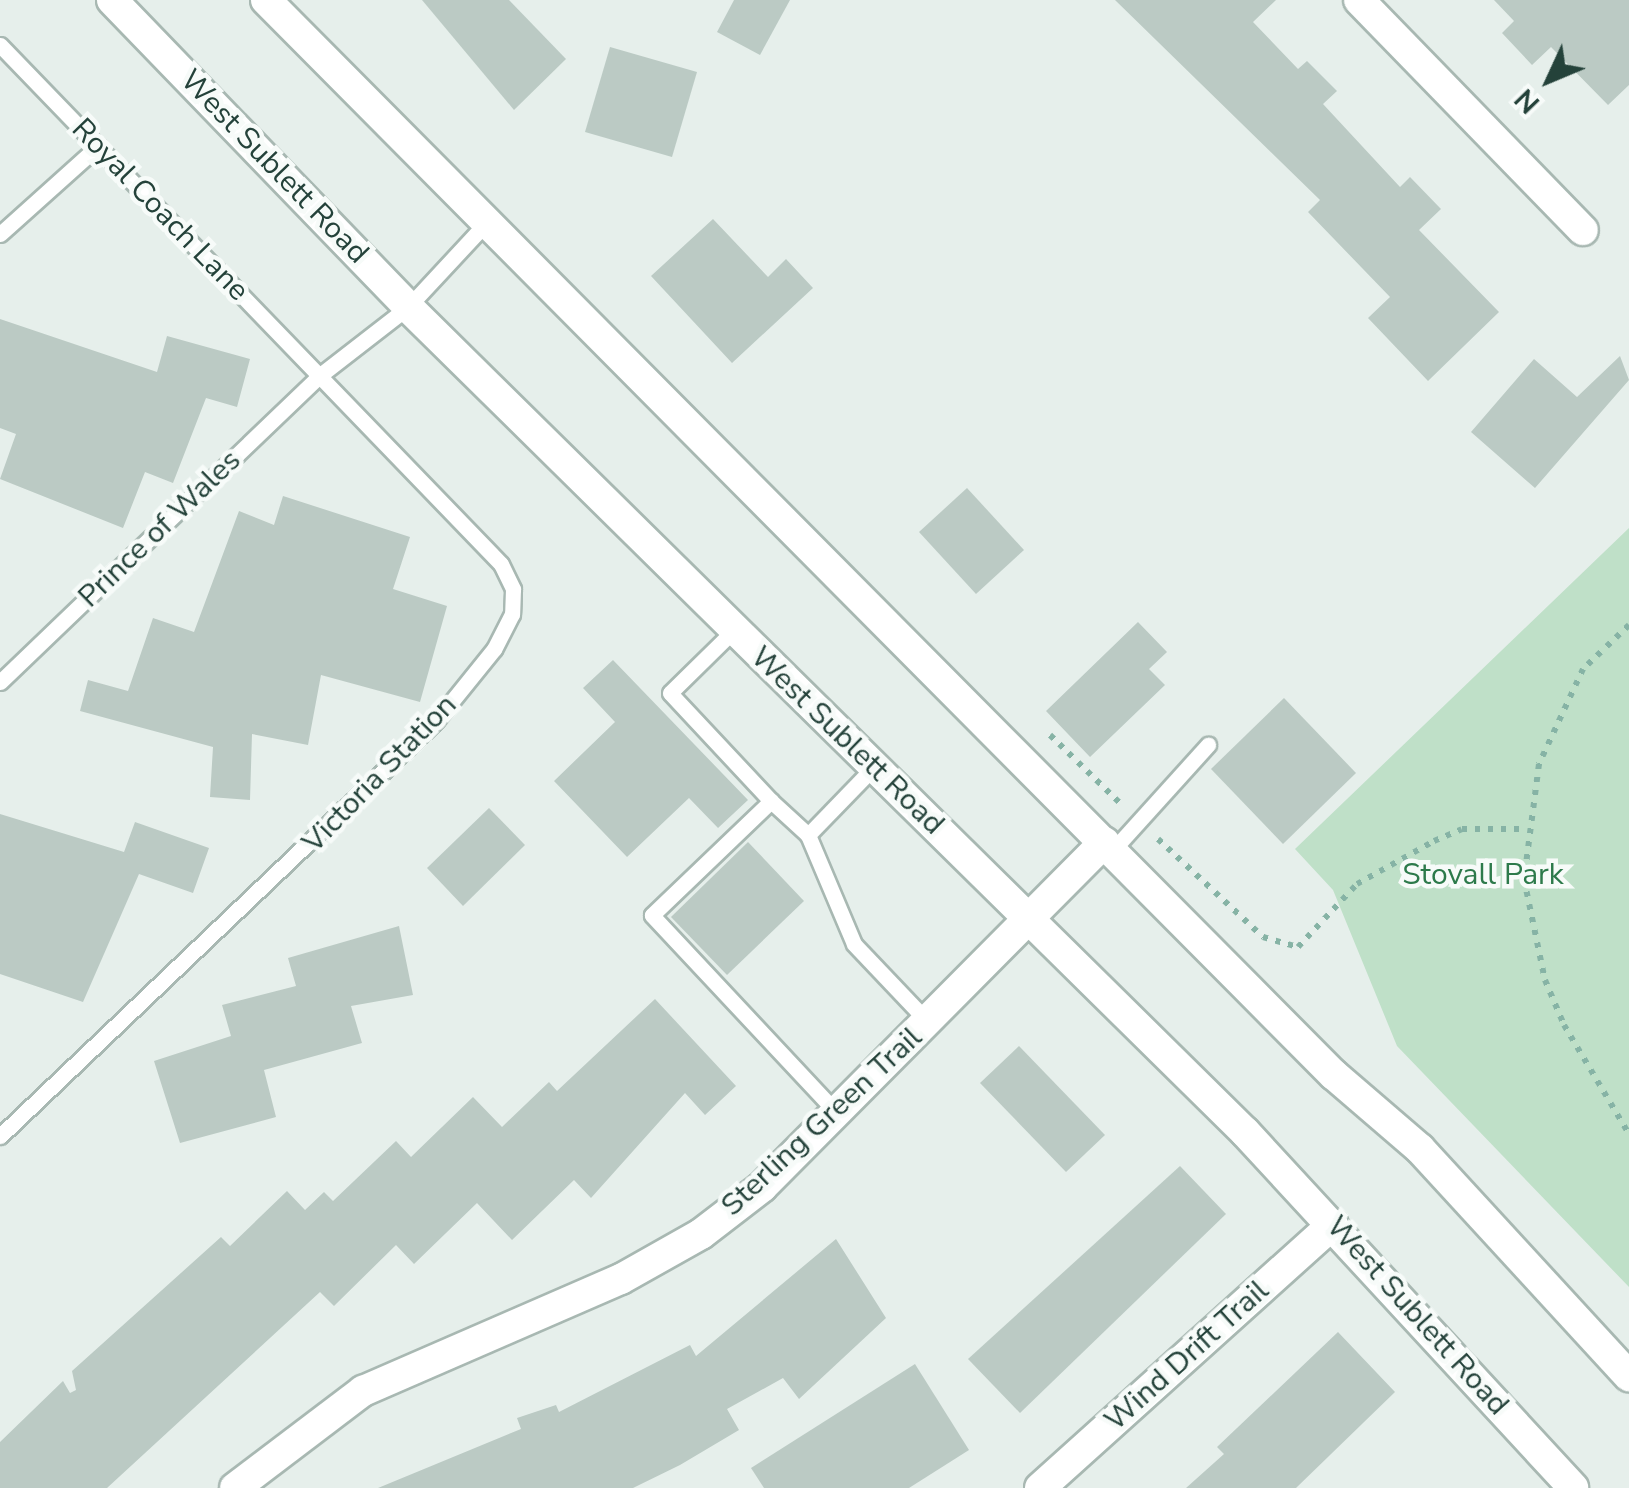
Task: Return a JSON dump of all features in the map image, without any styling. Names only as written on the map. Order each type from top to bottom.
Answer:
[{"type":"main road","name":"West Sublett Road","points":[[112,0],[408,307],[873,768],[1030,917],[1334,1224],[1574,1488]]},
{"type":"main road","points":[[266,0],[1334,1075],[1420,1149],[1629,1376]]},
{"type":"main road","points":[[1359,0],[1583,230]]},
{"type":"main road","name":"Sterling Green Trail","points":[[235,1488],[364,1391],[621,1279],[701,1234],[762,1187],[1030,917],[1109,846]]},
{"type":"main road","name":"Wind Drift Trail","points":[[1040,1488],[1334,1224]]},
{"type":"lane","name":"Royal Coach Lane","points":[[0,45],[319,376]]},
{"type":"lane","points":[[0,234],[98,146]]},
{"type":"lane","name":"Prince of Wales","points":[[0,682],[319,376],[408,307],[485,224]]},
{"type":"lane","name":"Victoria Station","points":[[0,1136],[358,803],[436,721],[512,614],[513,589],[501,564],[319,376]]},
{"type":"lane","points":[[733,630],[670,693],[808,835],[854,944],[928,1022]]},
{"type":"lane","points":[[1109,846],[1140,822],[1208,745]]},
{"type":"lane","points":[[808,835],[873,768]]},
{"type":"lane","points":[[771,801],[652,915],[836,1113]]},
{"type":"path","points":[[1629,625],[1583,669],[1560,714],[1525,829],[1524,879],[1545,980],[1629,1134]]},
{"type":"path","points":[[1140,822],[1263,937],[1298,947],[1357,884],[1434,840],[1462,829],[1525,829]]},
{"type":"green space","name":"Stovall Park","points":[[1629,528],[1629,1287],[1397,1046],[1333,890],[1295,849]]},
{"type":"building","points":[[422,0],[509,0],[566,59],[514,110]]},
{"type":"building","points":[[734,0],[790,0],[760,55],[717,32]]},
{"type":"building","points":[[1115,0],[1276,0],[1253,22],[1298,69],[1307,61],[1337,91],[1323,104],[1400,187],[1410,177],[1441,209],[1419,230],[1499,312],[1428,381],[1368,318],[1390,297],[1308,212],[1320,200]]},
{"type":"building","points":[[1494,0],[1629,0],[1629,85],[1608,105],[1551,47],[1532,65],[1502,33],[1514,21]]},
{"type":"building","points":[[610,47],[697,72],[672,157],[585,132]]},
{"type":"building","points":[[713,219],[768,277],[786,259],[813,288],[732,363],[651,276]]},
{"type":"building","points":[[0,319],[157,372],[167,336],[250,359],[237,407],[206,398],[173,483],[145,472],[123,528],[0,479],[16,434],[0,428]]},
{"type":"building","points":[[1620,356],[1629,380],[1535,488],[1471,432],[1534,359],[1577,397]]},
{"type":"building","points":[[967,488],[1024,550],[976,594],[919,532]]},
{"type":"building","points":[[283,496],[410,537],[393,589],[447,606],[420,702],[321,675],[308,745],[252,734],[250,800],[210,797],[213,747],[80,711],[88,680],[128,691],[153,618],[194,632],[239,511],[274,525]]},
{"type":"building","points":[[1138,622],[1167,652],[1149,669],[1165,685],[1090,757],[1046,711]]},
{"type":"building","points":[[613,660],[748,800],[718,828],[689,798],[627,857],[554,781],[615,722],[583,688]]},
{"type":"building","points":[[1284,698],[1356,773],[1283,844],[1211,769]]},
{"type":"building","points":[[489,808],[525,845],[463,906],[427,868]]},
{"type":"building","points":[[0,814],[124,852],[135,822],[209,848],[193,893],[139,874],[83,1002],[0,974]]},
{"type":"building","points":[[748,842],[804,901],[727,975],[671,917]]},
{"type":"building","points":[[399,926],[413,995],[351,1006],[362,1043],[264,1070],[276,1117],[180,1143],[154,1061],[231,1036],[222,1005],[296,986],[288,958]]},
{"type":"building","points":[[655,999],[736,1086],[705,1115],[685,1093],[591,1198],[574,1180],[512,1240],[477,1203],[414,1264],[396,1245],[334,1306],[320,1292],[107,1488],[0,1488],[0,1442],[63,1381],[70,1393],[76,1390],[72,1371],[221,1237],[230,1246],[287,1191],[305,1210],[324,1192],[333,1201],[396,1141],[411,1157],[473,1097],[502,1127],[549,1082],[557,1091]]},
{"type":"building","points":[[1019,1046],[1105,1135],[1066,1172],[980,1083]]},
{"type":"building","points":[[1180,1166],[1226,1214],[1020,1413],[968,1359]]},
{"type":"building","points":[[836,1239],[886,1318],[799,1399],[783,1378],[727,1409],[739,1430],[680,1465],[633,1488],[378,1488],[521,1429],[517,1418],[556,1405],[559,1412],[690,1345],[696,1356]]},
{"type":"building","points":[[1338,1332],[1395,1392],[1296,1488],[1186,1488],[1224,1454],[1217,1447]]},
{"type":"building","points":[[915,1364],[969,1450],[909,1488],[764,1488],[751,1468]]}]
